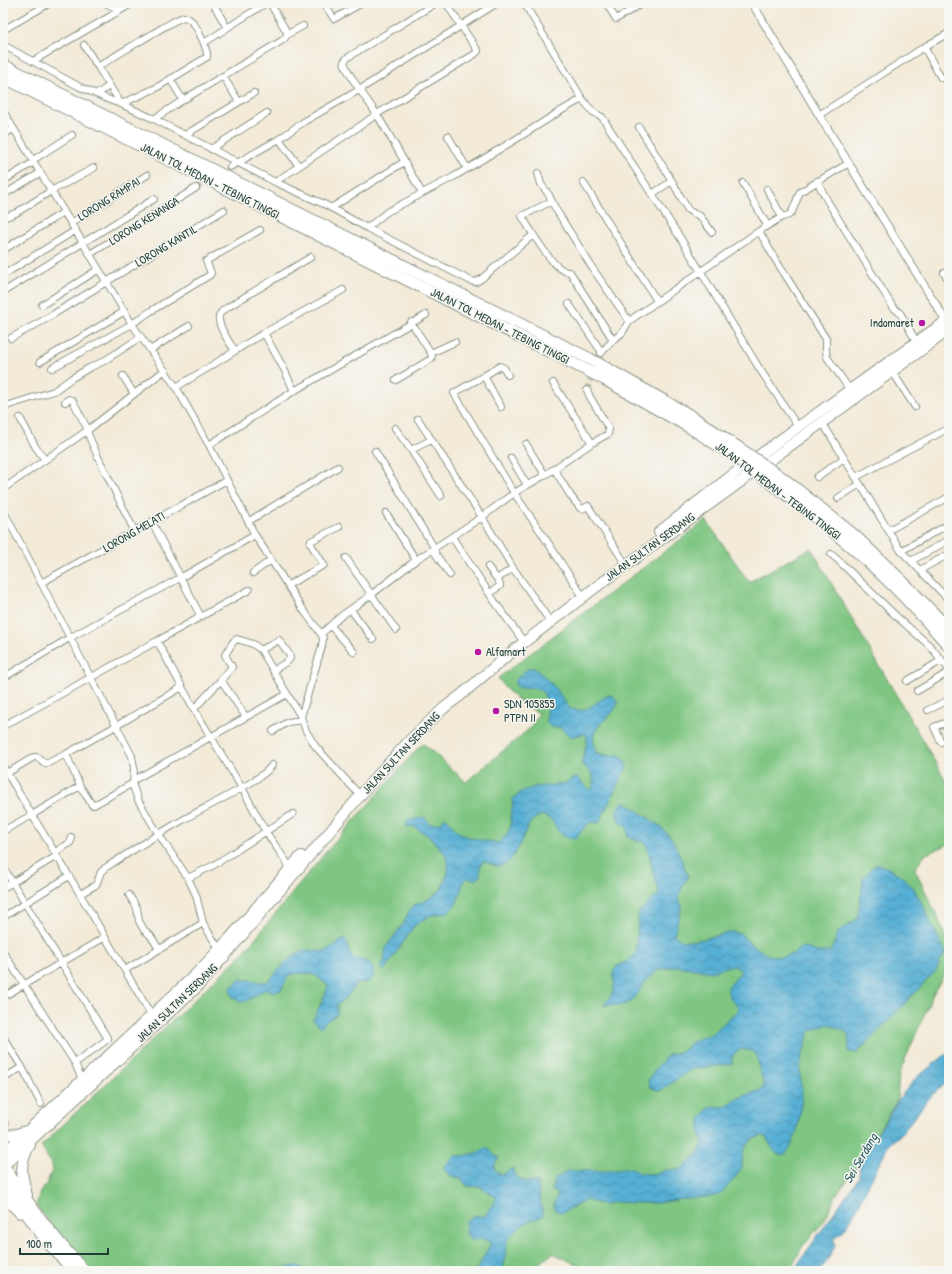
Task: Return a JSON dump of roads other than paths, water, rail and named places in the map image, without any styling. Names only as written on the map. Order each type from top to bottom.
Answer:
[{"type":"highway","name":"JALAN TOL MEDAN - TEBING TINGGI","points":[[3,65],[590,359],[691,416],[734,450],[854,535],[949,629]]},
{"type":"highway","name":"JALAN TOL MEDAN - TEBING TINGGI","points":[[3,77],[604,379],[691,428],[734,450]]},
{"type":"highway","points":[[3,83],[41,97]]},
{"type":"highway","name":"JALAN SULTAN SERDANG","points":[[3,1164],[82,1080],[196,974],[222,952],[375,778],[425,724],[536,632],[798,427],[917,343],[948,323]]},
{"type":"highway","name":"JALAN SULTAN SERDANG","points":[[3,1154],[33,1132],[197,987],[222,952],[290,867],[401,740],[422,720],[547,616],[622,560],[822,422],[892,371],[948,323]]},
{"type":"highway","name":"JALAN TOL MEDAN - TEBING TINGGI","points":[[782,484],[889,581],[949,646]]},
{"type":"highway","points":[[3,1135],[33,1132],[22,1162],[22,1178],[29,1203]]},
{"type":"highway","points":[[3,1164],[29,1203],[59,1242],[85,1271]]},
{"type":"highway","points":[[3,1177],[22,1208],[46,1241]]},
{"type":"highway","points":[[3,1196],[73,1271]]},
{"type":"street","points":[[3,30],[50,3]]},
{"type":"street","points":[[105,3],[120,10]]},
{"type":"street","points":[[33,61],[134,3]]},
{"type":"street","points":[[213,3],[227,28]]},
{"type":"street","points":[[204,43],[266,3]]},
{"type":"street","points":[[270,3],[288,34]]},
{"type":"street","points":[[324,3],[334,19],[362,3]]},
{"type":"street","points":[[422,193],[377,114],[359,90],[344,62],[347,58],[436,3]]},
{"type":"street","points":[[275,182],[377,114],[457,66],[478,51],[446,3]]},
{"type":"street","points":[[230,167],[359,90],[497,3]]},
{"type":"street","points":[[524,3],[583,100],[593,112],[600,115],[652,194],[701,271],[759,368],[798,427]]},
{"type":"street","points":[[606,3],[616,19],[643,3]]},
{"type":"street","points":[[752,3],[819,115],[948,323]]},
{"type":"street","points":[[947,3],[949,7]]},
{"type":"street","points":[[98,67],[174,20],[184,17],[189,19],[194,24],[204,43],[207,57],[170,78],[156,88],[121,104]]},
{"type":"street","points":[[154,119],[303,26]]},
{"type":"street","points":[[819,115],[924,47],[949,33]]},
{"type":"street","points":[[3,44],[80,87],[154,119],[275,182],[332,208],[367,228],[471,281],[476,282],[533,235]]},
{"type":"street","points":[[84,45],[121,104]]},
{"type":"street","points":[[924,47],[941,78],[944,78],[949,74]]},
{"type":"street","points":[[223,76],[239,102]]},
{"type":"street","points":[[170,78],[183,100]]},
{"type":"street","points":[[97,94],[109,86]]},
{"type":"street","points":[[185,135],[254,93]]},
{"type":"street","points":[[367,228],[387,212],[514,142],[559,112],[580,100],[583,100]]},
{"type":"street","points":[[3,111],[132,324],[176,387],[209,445],[255,535],[323,638],[301,719]]},
{"type":"street","points":[[211,149],[267,113]]},
{"type":"street","points":[[639,127],[688,210],[693,214],[700,216],[712,232]]},
{"type":"street","points":[[3,135],[14,129]]},
{"type":"street","points":[[3,181],[72,135]]},
{"type":"street","points":[[448,136],[467,168]]},
{"type":"street","points":[[279,139],[299,166]]},
{"type":"street","points":[[332,208],[404,162]]},
{"type":"street","points":[[569,304],[601,352],[622,333],[629,321],[767,225],[782,216],[788,216],[791,214],[800,192],[849,163]]},
{"type":"street","points":[[3,218],[16,213],[51,191],[94,168]]},
{"type":"street","points":[[3,195],[40,173]]},
{"type":"street","points":[[538,173],[541,184],[556,210],[593,269],[629,321]]},
{"type":"street","name":"LORONG RAMPAI","points":[[71,223],[148,175]]},
{"type":"street","points":[[652,194],[672,181]]},
{"type":"street","points":[[817,181],[828,202],[917,343]]},
{"type":"street","points":[[583,182],[657,301]]},
{"type":"street","points":[[743,183],[767,225]]},
{"type":"street","name":"LORONG KENANGA","points":[[91,254],[196,188]]},
{"type":"street","points":[[767,189],[782,216]]},
{"type":"street","points":[[3,292],[154,199]]},
{"type":"street","points":[[552,201],[522,216],[543,249],[560,268],[564,271],[570,272],[613,340]]},
{"type":"street","name":"LORONG KANTIL","points":[[11,338],[44,320],[224,210]]},
{"type":"street","points":[[3,250],[64,212]]},
{"type":"street","points":[[3,275],[76,230]]},
{"type":"street","points":[[52,368],[132,324],[151,310],[210,275],[211,273],[206,261],[260,230]]},
{"type":"street","points":[[759,231],[826,339],[827,357],[850,390]]},
{"type":"street","points":[[234,351],[220,324],[219,317],[221,313],[228,307],[311,257]]},
{"type":"street","points":[[42,305],[99,269]]},
{"type":"street","points":[[944,273],[949,281]]},
{"type":"street","points":[[176,387],[274,327],[301,314],[343,290]]},
{"type":"street","points":[[40,362],[125,311]]},
{"type":"street","points":[[209,445],[294,391],[426,315]]},
{"type":"street","points":[[396,380],[431,359],[432,356],[412,322]]},
{"type":"street","points":[[150,350],[189,326]]},
{"type":"street","points":[[264,333],[284,369],[294,391]]},
{"type":"street","points":[[3,407],[54,391],[72,378],[104,361],[141,337]]},
{"type":"street","points":[[431,353],[455,342]]},
{"type":"street","points":[[508,375],[504,368],[500,366],[454,393],[514,493],[580,592]]},
{"type":"street","points":[[3,489],[88,430],[165,370]]},
{"type":"street","points":[[892,371],[915,407]]},
{"type":"street","points":[[123,376],[134,394]]},
{"type":"street","points":[[484,376],[501,408]]},
{"type":"street","points":[[553,383],[592,443]]},
{"type":"street","points":[[321,634],[341,616],[416,560],[482,517],[514,493],[545,475],[608,434],[610,431],[587,390]]},
{"type":"street","points":[[65,402],[69,399],[73,401],[88,430],[88,434],[98,457],[135,532]]},
{"type":"street","points":[[20,418],[35,446],[45,460]]},
{"type":"street","points":[[418,419],[482,517],[513,568],[547,616]]},
{"type":"street","points":[[822,422],[901,551],[949,600]]},
{"type":"street","points":[[395,428],[441,496]]},
{"type":"street","points":[[856,477],[949,428]]},
{"type":"street","points":[[411,450],[431,440]]},
{"type":"street","points":[[526,444],[545,475]]},
{"type":"street","points":[[375,451],[450,575]]},
{"type":"street","points":[[511,458],[527,485]]},
{"type":"street","points":[[817,477],[844,458]]},
{"type":"street","points":[[249,521],[338,467]]},
{"type":"street","points":[[554,469],[570,495],[581,509],[588,506],[622,560]]},
{"type":"street","name":"LORONG MELATI","points":[[41,583],[227,480]]},
{"type":"street","points":[[838,498],[860,484]]},
{"type":"street","points":[[888,530],[949,497]]},
{"type":"street","points":[[3,510],[92,677],[132,756],[135,793],[138,800],[159,835],[188,878],[196,895],[203,922],[222,952]]},
{"type":"street","points":[[386,513],[416,560]]},
{"type":"street","points":[[152,522],[201,617]]},
{"type":"street","points":[[901,551],[949,524]]},
{"type":"street","points":[[288,585],[324,565],[310,543],[311,541],[338,528]]},
{"type":"street","points":[[3,678],[71,637],[180,578],[255,535]]},
{"type":"street","points":[[452,537],[521,638]]},
{"type":"street","points":[[911,561],[949,540]]},
{"type":"street","points":[[830,554],[897,617],[932,643],[949,669]]},
{"type":"street","points":[[920,570],[949,554]]},
{"type":"street","points":[[346,558],[396,630]]},
{"type":"street","points":[[253,573],[271,560]]},
{"type":"street","points":[[488,567],[500,584],[500,586],[490,593]]},
{"type":"street","points":[[497,579],[513,568]]},
{"type":"street","points":[[3,726],[249,590]]},
{"type":"street","points":[[351,610],[373,639]]},
{"type":"street","points":[[331,626],[354,652]]},
{"type":"street","points":[[194,709],[222,680],[232,667],[225,655],[234,640],[237,639],[248,641],[261,650],[274,670],[316,747],[357,792]]},
{"type":"street","points":[[261,650],[279,640],[289,654],[290,658],[288,661],[274,670]]},
{"type":"street","points":[[157,641],[194,709],[242,788],[266,832],[290,867]]},
{"type":"street","points":[[907,681],[942,660]]},
{"type":"street","points":[[917,691],[949,672]]},
{"type":"street","points":[[222,680],[246,717]]},
{"type":"street","points":[[7,773],[34,757],[37,757],[46,764],[116,726],[182,687]]},
{"type":"street","points":[[66,754],[80,786],[90,804],[94,805],[287,694]]},
{"type":"street","points":[[928,710],[949,700]]},
{"type":"street","points":[[273,731],[288,722],[301,719]]},
{"type":"street","points":[[941,742],[934,727],[945,723],[949,728]]},
{"type":"street","points":[[80,894],[96,885],[101,872],[105,868],[180,822],[242,788],[268,771],[272,765]]},
{"type":"street","points":[[3,766],[152,1016]]},
{"type":"street","points":[[3,831],[32,816],[80,786]]},
{"type":"street","points":[[188,878],[214,865],[293,814]]},
{"type":"street","points":[[3,888],[56,854],[70,843],[70,837]]},
{"type":"street","points":[[3,867],[108,1039],[75,1063]]},
{"type":"street","points":[[3,917],[69,876]]},
{"type":"street","points":[[129,895],[137,908],[139,921],[144,930],[150,935],[159,949]]},
{"type":"street","points":[[125,970],[203,922]]},
{"type":"street","points":[[3,997],[24,986],[104,937]]},
{"type":"street","points":[[3,952],[75,1063],[82,1080]]},
{"type":"street","points":[[3,1037],[22,1067],[41,1104]]},
{"type":"street","points":[[3,1079],[22,1067]]},
{"type":"water","points":[[529,668],[534,668],[549,682],[569,708],[575,710],[586,709],[610,695],[615,698],[618,703],[609,716],[596,729],[594,743],[596,753],[609,756],[619,755],[627,762],[626,769],[599,823],[591,822],[582,830],[576,839],[560,834],[551,819],[541,815],[534,819],[528,827],[514,855],[509,861],[504,865],[498,866],[483,861],[480,867],[480,876],[475,880],[467,878],[463,881],[461,892],[456,904],[448,912],[429,916],[414,926],[384,971],[380,967],[384,961],[386,947],[404,923],[409,911],[414,905],[429,899],[441,890],[448,872],[448,864],[445,854],[429,836],[413,826],[407,827],[406,821],[424,817],[430,824],[441,823],[445,817],[455,829],[462,834],[472,838],[499,843],[507,834],[511,826],[511,814],[513,807],[512,800],[522,791],[535,787],[563,784],[577,777],[587,788],[592,790],[593,777],[581,763],[586,745],[586,733],[573,737],[560,727],[552,728],[546,722],[547,714],[545,697],[543,693],[536,688],[518,688],[514,681]]},
{"type":"water","points":[[624,801],[661,827],[673,840],[688,876],[678,899],[682,906],[674,935],[682,941],[699,940],[732,932],[741,934],[746,940],[767,955],[782,957],[792,954],[802,947],[818,952],[830,952],[835,941],[836,934],[857,919],[863,879],[869,870],[877,864],[889,868],[907,881],[919,898],[946,954],[940,961],[936,971],[857,1053],[849,1052],[848,1033],[829,1024],[810,1031],[800,1067],[802,1097],[800,1117],[791,1147],[786,1153],[780,1155],[778,1154],[773,1150],[765,1136],[760,1136],[749,1142],[744,1149],[741,1168],[736,1177],[721,1194],[710,1197],[657,1203],[614,1202],[604,1205],[586,1200],[562,1213],[555,1210],[554,1202],[558,1195],[552,1190],[554,1179],[568,1171],[607,1171],[632,1168],[639,1173],[655,1175],[665,1170],[682,1169],[697,1154],[703,1144],[700,1130],[700,1119],[709,1108],[726,1106],[736,1099],[763,1089],[764,1084],[757,1056],[752,1051],[741,1049],[732,1056],[732,1064],[692,1069],[660,1091],[650,1087],[648,1080],[656,1068],[668,1055],[682,1051],[695,1040],[712,1034],[739,1009],[728,993],[729,986],[741,971],[733,965],[711,972],[677,966],[658,970],[647,980],[631,1002],[621,1005],[604,1005],[613,990],[613,972],[617,966],[628,961],[636,953],[638,913],[659,894],[649,852],[645,843],[628,837],[627,827],[619,821],[616,812]]},
{"type":"water","points":[[345,939],[353,958],[368,962],[372,967],[374,976],[368,982],[356,984],[345,999],[337,1005],[337,1014],[321,1027],[313,1020],[328,986],[315,975],[301,973],[289,975],[281,990],[274,992],[267,989],[245,1001],[240,1002],[232,996],[230,988],[241,979],[267,982],[291,958],[296,955],[308,950],[327,950]]},
{"type":"water","points":[[949,1052],[949,1081],[932,1095],[900,1135],[889,1144],[852,1218],[843,1231],[834,1239],[835,1246],[826,1263],[819,1271],[796,1271],[797,1265],[859,1177],[860,1162],[900,1097],[916,1078]]},
{"type":"water","points":[[487,1148],[499,1158],[494,1165],[495,1170],[502,1175],[513,1168],[514,1175],[525,1182],[537,1182],[543,1216],[522,1225],[507,1240],[504,1266],[501,1271],[476,1271],[491,1243],[482,1238],[472,1241],[467,1235],[465,1222],[475,1215],[484,1217],[497,1198],[481,1187],[467,1186],[461,1179],[449,1175],[443,1168],[454,1156],[471,1154]]},
{"type":"water","points":[[297,1266],[310,1271],[272,1271],[279,1268]]},
{"type":"tunnel","points":[[196,188],[210,179]]},
{"type":"tunnel","points":[[587,390],[601,353]]},
{"type":"place","name":"Indomaret","points":[[922,323]]},
{"type":"place","name":"Alfamart","points":[[478,652]]},
{"type":"place","name":"SDN 105855 PTPN II","points":[[496,711]]},
{"type":"water label","name":"Sei Serdang","points":[[860,1158]]}]
